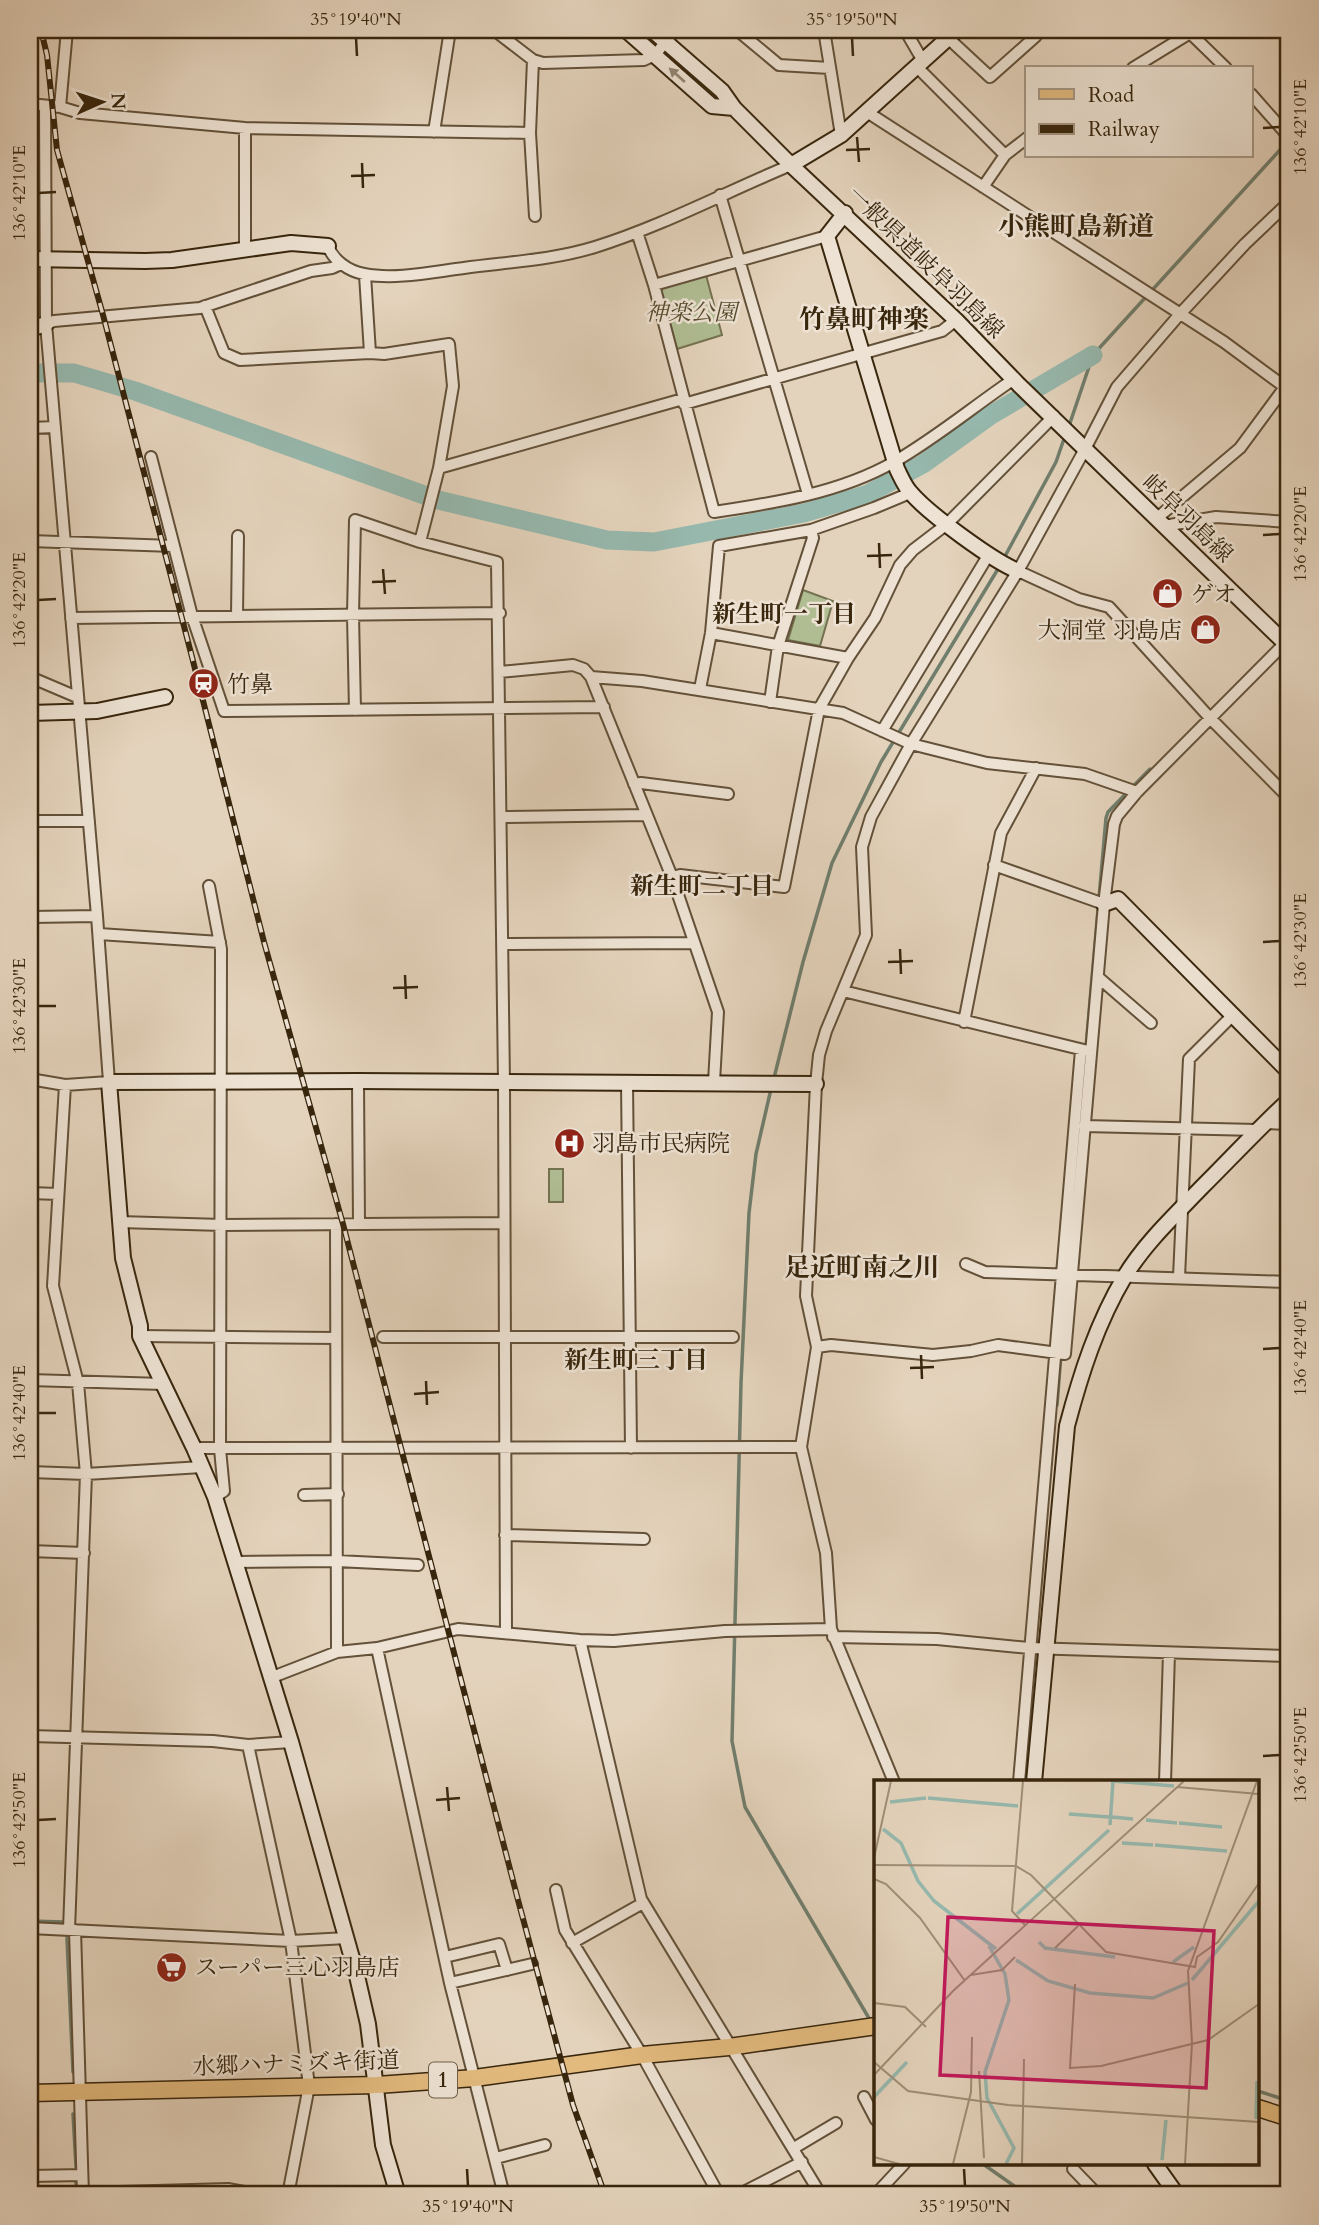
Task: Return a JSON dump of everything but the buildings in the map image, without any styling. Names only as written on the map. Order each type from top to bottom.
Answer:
[{"type":"main road","name":"水郷ハナミズキ街道","points":[[30,2093],[377,2085],[475,2078],[874,2026]]},
{"type":"main road","points":[[1260,2109],[1289,2118]]},
{"type":"street","points":[[60,107],[67,30]]},
{"type":"street","points":[[434,132],[450,30]]},
{"type":"street","points":[[494,30],[533,60],[543,63],[644,60],[655,55],[671,36]]},
{"type":"street","name":"一般県道岐阜羽島線","points":[[626,30],[712,106],[734,108]]},
{"type":"street","name":"一般県道岐阜羽島線","points":[[652,30],[671,36],[722,91],[734,108],[791,165],[956,320],[1081,445]]},
{"type":"street","points":[[737,30],[779,65],[830,68]]},
{"type":"street","points":[[824,30],[841,135]]},
{"type":"street","points":[[905,30],[920,64],[1005,155]]},
{"type":"street","points":[[1136,66],[1190,33],[1224,66]]},
{"type":"street","points":[[30,259],[172,260],[291,243],[328,246],[330,253],[341,264],[365,275],[407,275],[561,256],[594,248],[637,232],[791,165],[841,135],[952,34],[990,77],[1036,36]]},
{"type":"street","points":[[533,60],[530,134],[535,216]]},
{"type":"street","points":[[1252,95],[1285,133]]},
{"type":"street","points":[[30,104],[60,107],[80,113],[245,128],[530,134]]},
{"type":"street","points":[[46,106],[46,324],[99,934],[123,1258],[140,1326],[140,1336],[215,1497],[290,1742],[368,2024],[383,2145],[398,2195]]},
{"type":"street","points":[[867,112],[1224,342],[1287,388],[1240,448],[1160,523]]},
{"type":"street","points":[[245,128],[245,248]]},
{"type":"street","points":[[982,187],[1005,155],[1025,140]]},
{"type":"street","points":[[720,195],[808,494]]},
{"type":"street","points":[[893,1780],[832,1633],[826,1553],[801,1447],[817,1348],[806,1296],[816,1084],[819,1055],[866,934],[862,847],[871,817],[908,743],[1015,570],[1081,445],[1116,387],[1245,244],[1289,202]]},
{"type":"street","points":[[654,285],[827,236],[845,214]]},
{"type":"street","points":[[637,232],[654,285],[714,512],[784,501],[896,466],[1017,382]]},
{"type":"street","points":[[827,236],[896,466],[909,490],[947,524],[1015,570],[1079,599],[1109,607],[1210,718],[1289,799]]},
{"type":"street","points":[[30,329],[54,321],[205,306],[311,271],[341,264]]},
{"type":"street","points":[[365,275],[370,353]]},
{"type":"street","points":[[205,306],[224,353],[240,360],[384,354],[449,344],[453,386],[439,468],[420,542]]},
{"type":"street","points":[[439,468],[942,331],[956,320]]},
{"type":"street","points":[[671,877],[680,875],[784,887],[819,709],[875,618],[900,565],[913,550],[947,524],[1056,418]]},
{"type":"street","points":[[30,428],[55,427]]},
{"type":"street","name":"岐阜羽島線","points":[[1081,445],[1288,643]]},
{"type":"street","points":[[151,457],[192,616],[224,711],[604,707]]},
{"type":"street","points":[[700,690],[711,633],[719,546],[811,530],[874,509],[909,490]]},
{"type":"street","points":[[1160,523],[1216,517],[1289,522]]},
{"type":"street","points":[[355,710],[355,520],[420,542],[497,562],[503,944],[506,1633]]},
{"type":"street","points":[[770,702],[778,646],[813,538],[811,530]]},
{"type":"street","points":[[237,616],[238,536]]},
{"type":"street","points":[[30,541],[173,545]]},
{"type":"street","points":[[885,732],[992,556]]},
{"type":"street","points":[[71,618],[499,613]]},
{"type":"street","points":[[711,633],[848,658]]},
{"type":"street","points":[[1067,1275],[1086,1051],[1099,978],[1104,904],[1114,824],[1117,816],[1137,792],[1288,643]]},
{"type":"street","points":[[500,672],[573,665],[584,669],[591,677],[671,877],[718,1013],[715,1082]]},
{"type":"street","points":[[30,677],[77,697]]},
{"type":"street","points":[[591,677],[642,681],[843,713],[908,743],[987,763],[1085,774],[1137,792]]},
{"type":"street","points":[[30,713],[97,711],[165,696]]},
{"type":"street","points":[[964,1022],[1001,833],[1036,768]]},
{"type":"street","points":[[634,784],[641,782],[728,794]]},
{"type":"street","points":[[501,817],[647,815]]},
{"type":"street","points":[[30,821],[89,821]]},
{"type":"street","points":[[994,865],[1104,904],[1118,899],[1289,1072]]},
{"type":"street","points":[[209,886],[220,942],[220,1449],[224,1491],[215,1497]]},
{"type":"street","points":[[30,917],[97,916]]},
{"type":"street","points":[[99,934],[220,942]]},
{"type":"street","points":[[503,944],[694,943]]},
{"type":"street","points":[[1099,978],[1151,1023]]},
{"type":"street","points":[[842,991],[1086,1051]]},
{"type":"street","points":[[1179,1277],[1189,1059],[1234,1014]]},
{"type":"street","points":[[1019,1780],[1056,1353],[1084,1126],[1086,1051]]},
{"type":"street","points":[[30,1079],[65,1085],[109,1082],[358,1081],[816,1084]]},
{"type":"street","points":[[358,1081],[359,1224]]},
{"type":"street","points":[[627,1082],[631,1448]]},
{"type":"street","points":[[65,1085],[53,1286],[78,1382],[86,1474],[72,1930],[83,2194],[228,2189],[261,2195]]},
{"type":"street","points":[[1034,1780],[1067,1426],[1080,1374],[1095,1334],[1126,1275],[1182,1207],[1289,1100]]},
{"type":"street","points":[[1084,1126],[1186,1129],[1289,1124]]},
{"type":"street","points":[[30,1193],[58,1194]]},
{"type":"street","points":[[119,1222],[222,1225],[505,1223]]},
{"type":"street","points":[[336,1224],[337,1652]]},
{"type":"street","points":[[966,1265],[985,1272],[1289,1282]]},
{"type":"street","points":[[140,1336],[336,1338]]},
{"type":"street","points":[[383,1337],[733,1337]]},
{"type":"street","points":[[817,1348],[831,1345],[933,1355],[998,1345],[1056,1353]]},
{"type":"street","points":[[30,1380],[163,1384]]},
{"type":"street","points":[[194,1448],[801,1447]]},
{"type":"street","points":[[30,1472],[86,1474],[202,1467]]},
{"type":"street","points":[[304,1495],[338,1494]]},
{"type":"street","points":[[505,1535],[644,1539]]},
{"type":"street","points":[[30,1551],[83,1553]]},
{"type":"street","points":[[236,1562],[337,1561],[418,1565]]},
{"type":"street","points":[[270,1678],[337,1652],[377,1648],[458,1629],[580,1640],[748,1630],[937,1639],[1029,1648],[1289,1656]]},
{"type":"street","points":[[580,1640],[626,1844],[643,1903],[821,2195]]},
{"type":"street","points":[[377,1648],[450,1983],[504,2195]]},
{"type":"street","points":[[1165,1780],[1169,1653]]},
{"type":"street","points":[[30,1736],[213,1741],[248,1745],[290,1742]]},
{"type":"street","points":[[248,1745],[291,1941],[309,2086],[288,2195]]},
{"type":"street","points":[[556,1890],[565,1930],[642,2055],[719,2195]]},
{"type":"street","points":[[572,1943],[643,1903]]},
{"type":"street","points":[[30,1928],[291,1941],[346,1938]]},
{"type":"street","points":[[445,1957],[499,1944],[507,1970]]},
{"type":"street","points":[[450,1983],[532,1964]]},
{"type":"street","points":[[864,2097],[874,2116]]},
{"type":"street","points":[[794,2148],[836,2123]]},
{"type":"street","points":[[496,2158],[545,2145]]},
{"type":"street","points":[[738,2195],[802,2162]]},
{"type":"street","points":[[875,2195],[902,2166]]},
{"type":"street","points":[[1156,2166],[1171,2193]]},
{"type":"street","points":[[1073,2168],[1098,2195]]},
{"type":"street","points":[[30,2176],[82,2175]]},
{"type":"green space","name":"神楽公園","points":[[706,275],[722,335],[677,349],[661,289]]},
{"type":"green space","points":[[803,590],[833,601],[820,646],[788,640]]},
{"type":"green space","points":[[549,1169],[563,1169],[563,1202],[549,1202]]},
{"type":"waterway","points":[[1069,426],[1093,355],[1289,140]]},
{"type":"waterway","points":[[30,373],[74,373],[135,391],[438,500],[607,540],[654,542],[804,513],[868,494],[923,464],[991,415],[1093,355]]},
{"type":"waterway","points":[[1004,558],[1056,462],[1065,436]]},
{"type":"waterway","points":[[774,1078],[803,962],[832,863],[881,762],[1001,564]]},
{"type":"waterway","points":[[1086,1047],[1106,818],[1108,812],[1150,769]]},
{"type":"waterway","points":[[771,1089],[756,1154],[749,1213],[741,1383],[732,1741],[745,1807],[870,2020]]},
{"type":"waterway","points":[[1057,1405],[1061,1354]]},
{"type":"waterway","points":[[30,1921],[63,1922]]},
{"type":"waterway","points":[[67,1938],[73,2072]]},
{"type":"waterway","points":[[1260,2092],[1289,2101]]},
{"type":"waterway","points":[[73,2114],[76,2167]]},
{"type":"waterway","points":[[986,2166],[1027,2195]]},
{"type":"waterway","points":[[76,2182],[77,2195]]},
{"type":"railway","points":[[41,30],[47,55],[57,150],[103,315],[264,942],[343,1224],[518,1900],[573,2105],[605,2195]]},
{"type":"place","name":"ゲオ","points":[[1168,594]]},
{"type":"place","name":"大洞堂 羽島店","points":[[1205,630]]},
{"type":"place","name":"竹鼻","points":[[204,684]]},
{"type":"place","name":"羽島市民病院","points":[[569,1143]]},
{"type":"place","name":"スーパー三心羽島店","points":[[172,1967]]},
{"type":"district","name":"小熊町島新道","points":[[1076,226]]},
{"type":"district","name":"竹鼻町神楽","points":[[864,319]]},
{"type":"district","name":"新生町一丁目","points":[[784,614]]},
{"type":"district","name":"新生町二丁目","points":[[702,886]]},
{"type":"district","name":"足近町南之川","points":[[862,1267]]},
{"type":"district","name":"新生町三丁目","points":[[636,1360]]}]
